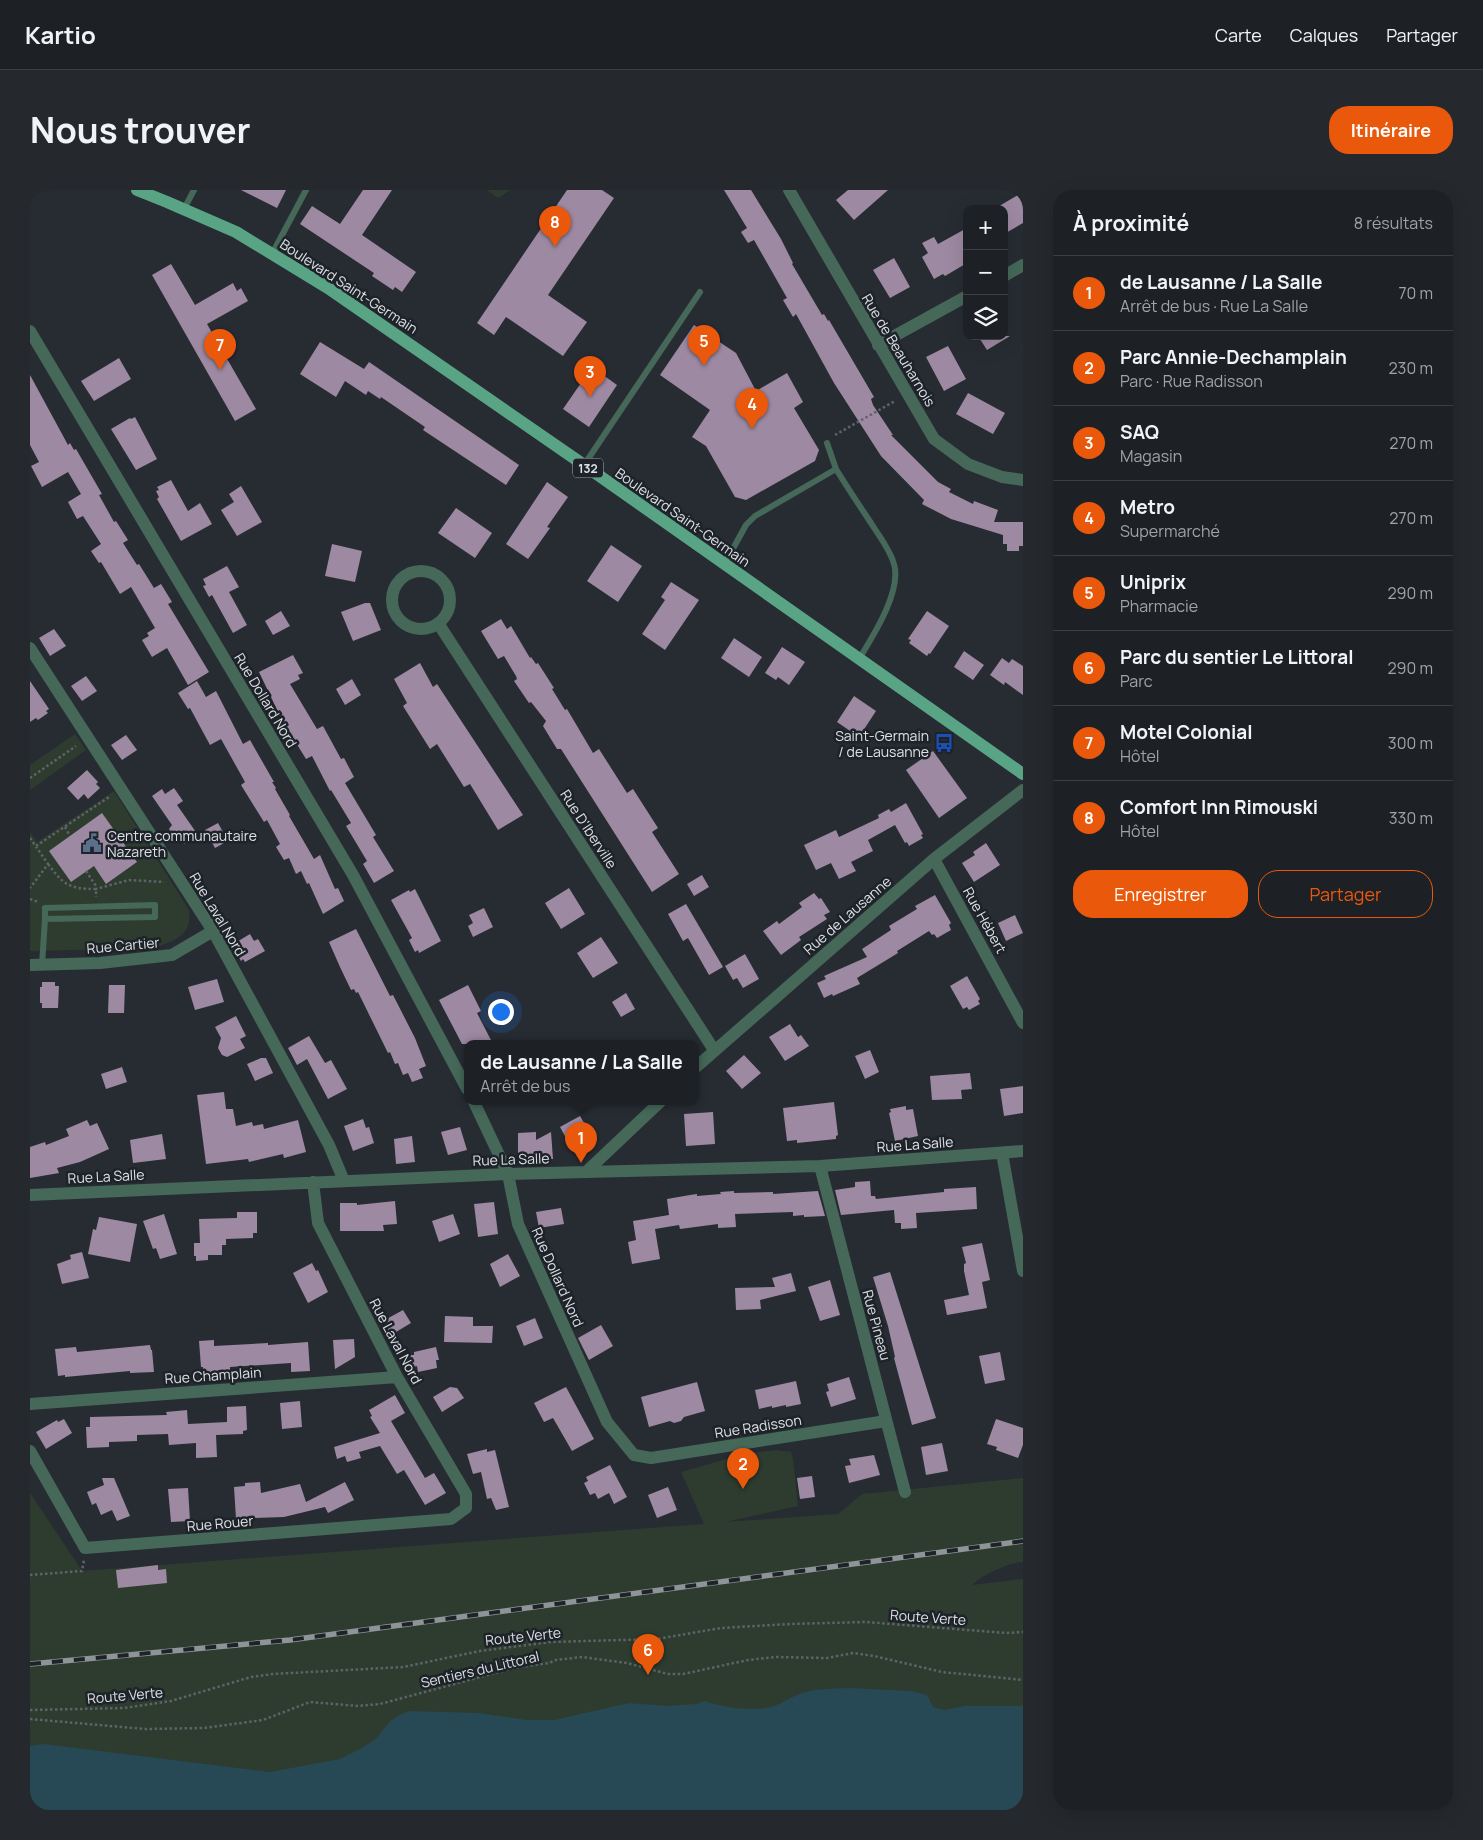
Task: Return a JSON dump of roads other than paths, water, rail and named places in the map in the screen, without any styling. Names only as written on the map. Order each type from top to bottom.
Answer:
[{"type":"main road","name":"Boulevard Saint-Germain","points":[[141,191],[236,232],[328,288],[584,465],[1023,774]]},
{"type":"street","name":"Rue de Beauharnois","points":[[791,191],[878,345],[934,439],[968,464],[1002,477],[1023,480]]},
{"type":"street","points":[[1008,274],[1023,265]]},
{"type":"street","points":[[878,345],[963,298]]},
{"type":"street","name":"Rue Dollard Nord","points":[[30,331],[353,875],[464,1083]]},
{"type":"street","points":[[425,572],[434,575],[442,581],[450,598],[449,608],[438,624],[430,628],[411,628],[396,616],[392,607],[394,589],[406,575],[425,572]]},
{"type":"street","name":"Rue D'Iberville","points":[[438,624],[714,1050]]},
{"type":"street","name":"Rue Laval Nord","points":[[30,648],[214,931],[329,1145],[344,1181]]},
{"type":"street","name":"Rue de Lausanne","points":[[699,1064],[934,859],[1023,790]]},
{"type":"street","name":"Rue Hébert","points":[[934,859],[1023,1022]]},
{"type":"street","name":"Rue Cartier","points":[[36,965],[100,963],[172,955],[214,931]]},
{"type":"street","name":"Rue Dollard Nord","points":[[475,1105],[508,1174],[518,1224],[607,1422],[634,1455]]},
{"type":"street","points":[[586,1172],[657,1105]]},
{"type":"street","name":"Rue La Salle","points":[[30,1195],[508,1174],[820,1166],[1023,1151]]},
{"type":"street","points":[[1002,1153],[1023,1271]]},
{"type":"street","name":"Rue Pineau","points":[[820,1166],[905,1492]]},
{"type":"street","name":"Rue Laval Nord","points":[[313,1182],[318,1223],[398,1377],[466,1494],[466,1508]]},
{"type":"street","name":"Rue Champlain","points":[[30,1404],[398,1377]]},
{"type":"street","name":"Rue Radisson","points":[[634,1455],[651,1458],[886,1421]]},
{"type":"street","name":"Rue Rouer","points":[[30,1451],[86,1548],[451,1519],[466,1508]]},
{"type":"lane","points":[[184,209],[194,190]]},
{"type":"lane","points":[[272,254],[306,190]]},
{"type":"lane","points":[[584,465],[700,292]]},
{"type":"lane","points":[[827,443],[836,468],[886,545],[895,565],[890,603],[879,626],[859,659]]},
{"type":"lane","points":[[724,565],[746,525],[754,516],[836,468]]},
{"type":"lane","points":[[36,965],[45,919],[45,908],[155,905],[155,917],[45,919]]},
{"type":"water","points":[[849,1688],[911,1691],[927,1695],[933,1707],[944,1710],[965,1706],[1023,1706],[1023,1810],[30,1810],[30,1746],[43,1744],[270,1772],[340,1759],[376,1739],[390,1721],[410,1711],[478,1713],[527,1720],[554,1720],[629,1703],[667,1706],[696,1704],[705,1701],[721,1706],[758,1709],[774,1706],[805,1692]]},
{"type":"railway","points":[[30,1664],[290,1640],[1023,1541]]},
{"type":"place","name":"Comfort Inn Rimouski","points":[[555,247]]},
{"type":"place","name":"Uniprix","points":[[704,366]]},
{"type":"place","name":"Motel Colonial","points":[[220,370]]},
{"type":"place","name":"SAQ","points":[[590,397]]},
{"type":"place","name":"Metro","points":[[752,429]]},
{"type":"place","name":"Saint-Germain / de Lausanne","points":[[944,743]]},
{"type":"place","name":"Centre communautaire Nazareth","points":[[92,843]]},
{"type":"place","name":"de Lausanne / La Salle","points":[[581,1163]]},
{"type":"place","name":"Parc Annie-Dechamplain","points":[[743,1489]]},
{"type":"place","name":"Parc du sentier Le Littoral","points":[[648,1675]]}]
